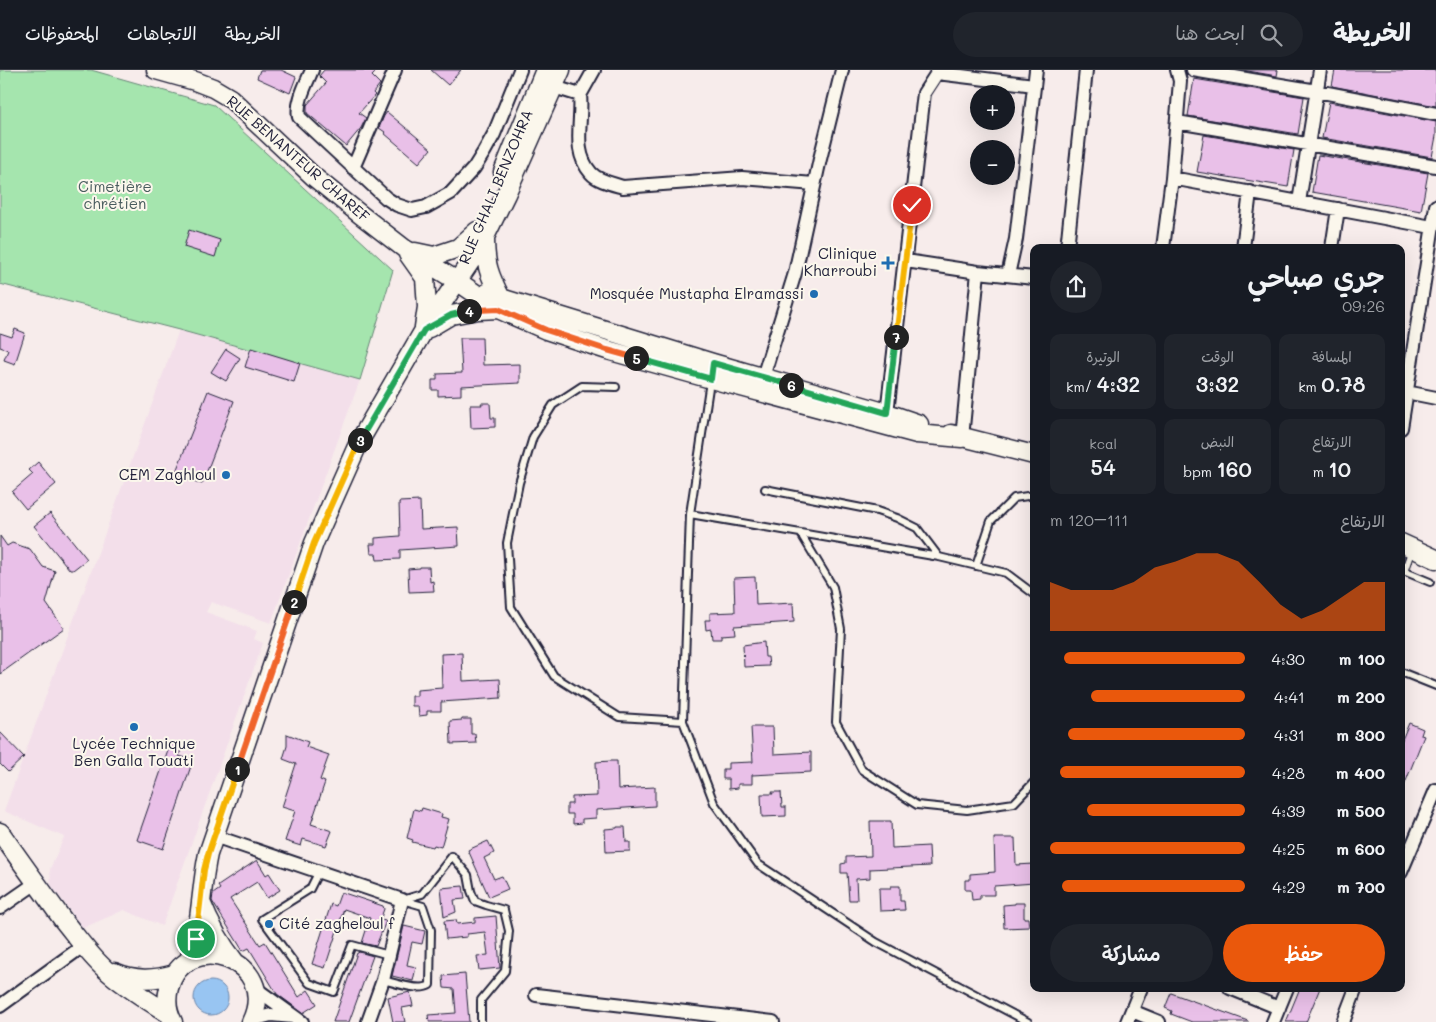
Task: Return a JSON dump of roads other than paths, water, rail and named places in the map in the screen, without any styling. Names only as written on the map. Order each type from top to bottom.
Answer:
[{"type":"main road","name":"RUE BENANTEUR CHAREF","points":[[156,70],[195,81],[213,88],[230,98],[314,177],[405,249],[457,281],[500,304],[917,434],[962,438]]},
{"type":"main road","name":"RUE GHALI BENZOHRA","points":[[188,962],[196,939],[204,870],[214,836],[314,543],[359,442],[424,330],[479,249],[481,234],[545,70]]},
{"type":"main road","name":"RUE GHALI BENZOHRA","points":[[481,234],[562,70]]},
{"type":"main road","points":[[405,249],[434,256],[458,248],[481,234],[490,278],[500,304],[451,315],[424,330]]},
{"type":"main road","points":[[405,249],[425,278],[427,307],[424,330]]},
{"type":"main road","name":"RUE BENANTEUR CHAREF","points":[[712,371],[762,377],[887,413],[962,438],[1030,454]]},
{"type":"main road","points":[[1407,546],[1436,559]]},
{"type":"main road","points":[[0,832],[83,946],[104,968],[170,1019]]},
{"type":"main road","points":[[201,901],[208,922],[217,936],[236,962],[251,977],[255,988],[256,1004],[251,1021]]},
{"type":"main road","points":[[170,1019],[167,1004],[170,983],[175,974],[188,962],[207,956],[217,956],[236,962]]},
{"type":"main road","points":[[104,968],[125,976],[147,979],[175,974]]},
{"type":"street","points":[[353,168],[395,70]]},
{"type":"street","points":[[308,71],[298,111],[299,118],[386,198],[397,205],[412,210],[426,207],[451,193],[474,168],[494,134],[520,70]]},
{"type":"street","points":[[594,70],[580,95],[581,108],[578,144],[582,158],[591,174],[606,182],[623,187],[742,178],[814,184]]},
{"type":"street","points":[[762,377],[795,273],[814,184],[842,70]]},
{"type":"street","points":[[1008,275],[1016,239],[1036,70]]},
{"type":"street","points":[[1067,244],[1086,70]]},
{"type":"street","points":[[1193,70],[1436,114]]},
{"type":"street","points":[[1299,202],[1320,70]]},
{"type":"street","points":[[887,413],[924,93],[938,71],[1034,85]]},
{"type":"street","points":[[1164,244],[1172,178],[1180,74]]},
{"type":"street","points":[[554,87],[580,95]]},
{"type":"street","points":[[1177,122],[1436,166]]},
{"type":"street","points":[[1172,178],[1432,227]]},
{"type":"street","points":[[1244,244],[1250,192]]},
{"type":"street","points":[[1405,386],[1436,206]]},
{"type":"street","points":[[1333,244],[1338,209]]},
{"type":"street","points":[[906,261],[1030,278]]},
{"type":"street","points":[[962,438],[978,272]]},
{"type":"street","points":[[1405,392],[1436,398]]},
{"type":"street","points":[[1405,863],[1436,790]]},
{"type":"street","points":[[214,836],[402,900],[383,980],[368,1022]]},
{"type":"street","points":[[0,908],[36,883]]},
{"type":"street","points":[[0,1006],[83,946]]},
{"type":"street","points":[[255,988],[297,1019]]},
{"type":"street","points":[[1139,992],[1129,1016],[1159,1022]]},
{"type":"street","points":[[1240,992],[1279,1008]]},
{"type":"street","points":[[1273,1022],[1285,992]]},
{"type":"street","points":[[1343,1022],[1354,992]]},
{"type":"street","points":[[536,995],[773,1022]]},
{"type":"street","points":[[251,1021],[271,1015],[297,1019]]},
{"type":"lane","points":[[712,371],[690,514],[683,721],[714,803],[758,864],[876,942],[1028,1022]]},
{"type":"lane","points":[[616,387],[582,386],[553,405],[533,438],[519,483],[507,543],[511,607],[554,676],[619,717],[683,721]]},
{"type":"lane","points":[[764,489],[877,510],[917,528],[939,557]]},
{"type":"lane","points":[[976,566],[991,521],[1014,498],[1030,496]]},
{"type":"lane","points":[[690,514],[939,557],[1006,573],[1030,591]]},
{"type":"lane","points":[[801,534],[833,586],[842,629],[836,722],[862,770],[917,805],[967,810],[1014,803],[1030,786]]},
{"type":"lane","points":[[1405,558],[1407,546]]},
{"type":"lane","points":[[1405,572],[1430,582]]},
{"type":"lane","points":[[1405,674],[1436,686]]},
{"type":"lane","points":[[402,900],[422,894],[452,856],[468,875],[475,901],[504,910],[509,931],[505,971],[481,1000],[481,1022]]},
{"type":"lane","points":[[319,871],[310,889],[262,919],[309,983],[334,992],[352,945],[389,955]]},
{"type":"lane","points":[[383,980],[412,987],[426,988],[430,985],[431,930],[423,906],[402,900]]},
{"type":"water","points":[[211,981],[218,982],[223,986],[227,991],[227,1005],[223,1010],[218,1014],[211,1015],[204,1014],[199,1010],[195,1005],[194,998],[195,991],[199,986],[204,982]]},
{"type":"place","name":"Clinique Kharroubi","points":[[888,263]]},
{"type":"place","name":"Mosquée Mustapha Elramassi","points":[[814,294]]},
{"type":"place","name":"CEM Zaghloul","points":[[226,475]]},
{"type":"place","name":"Lycée Technique Ben Galla Touati","points":[[134,727]]},
{"type":"place","name":"Cité zagheloul f","points":[[269,924]]},
{"type":"park label","name":"Cimetière chrétien","points":[[115,196]]}]
